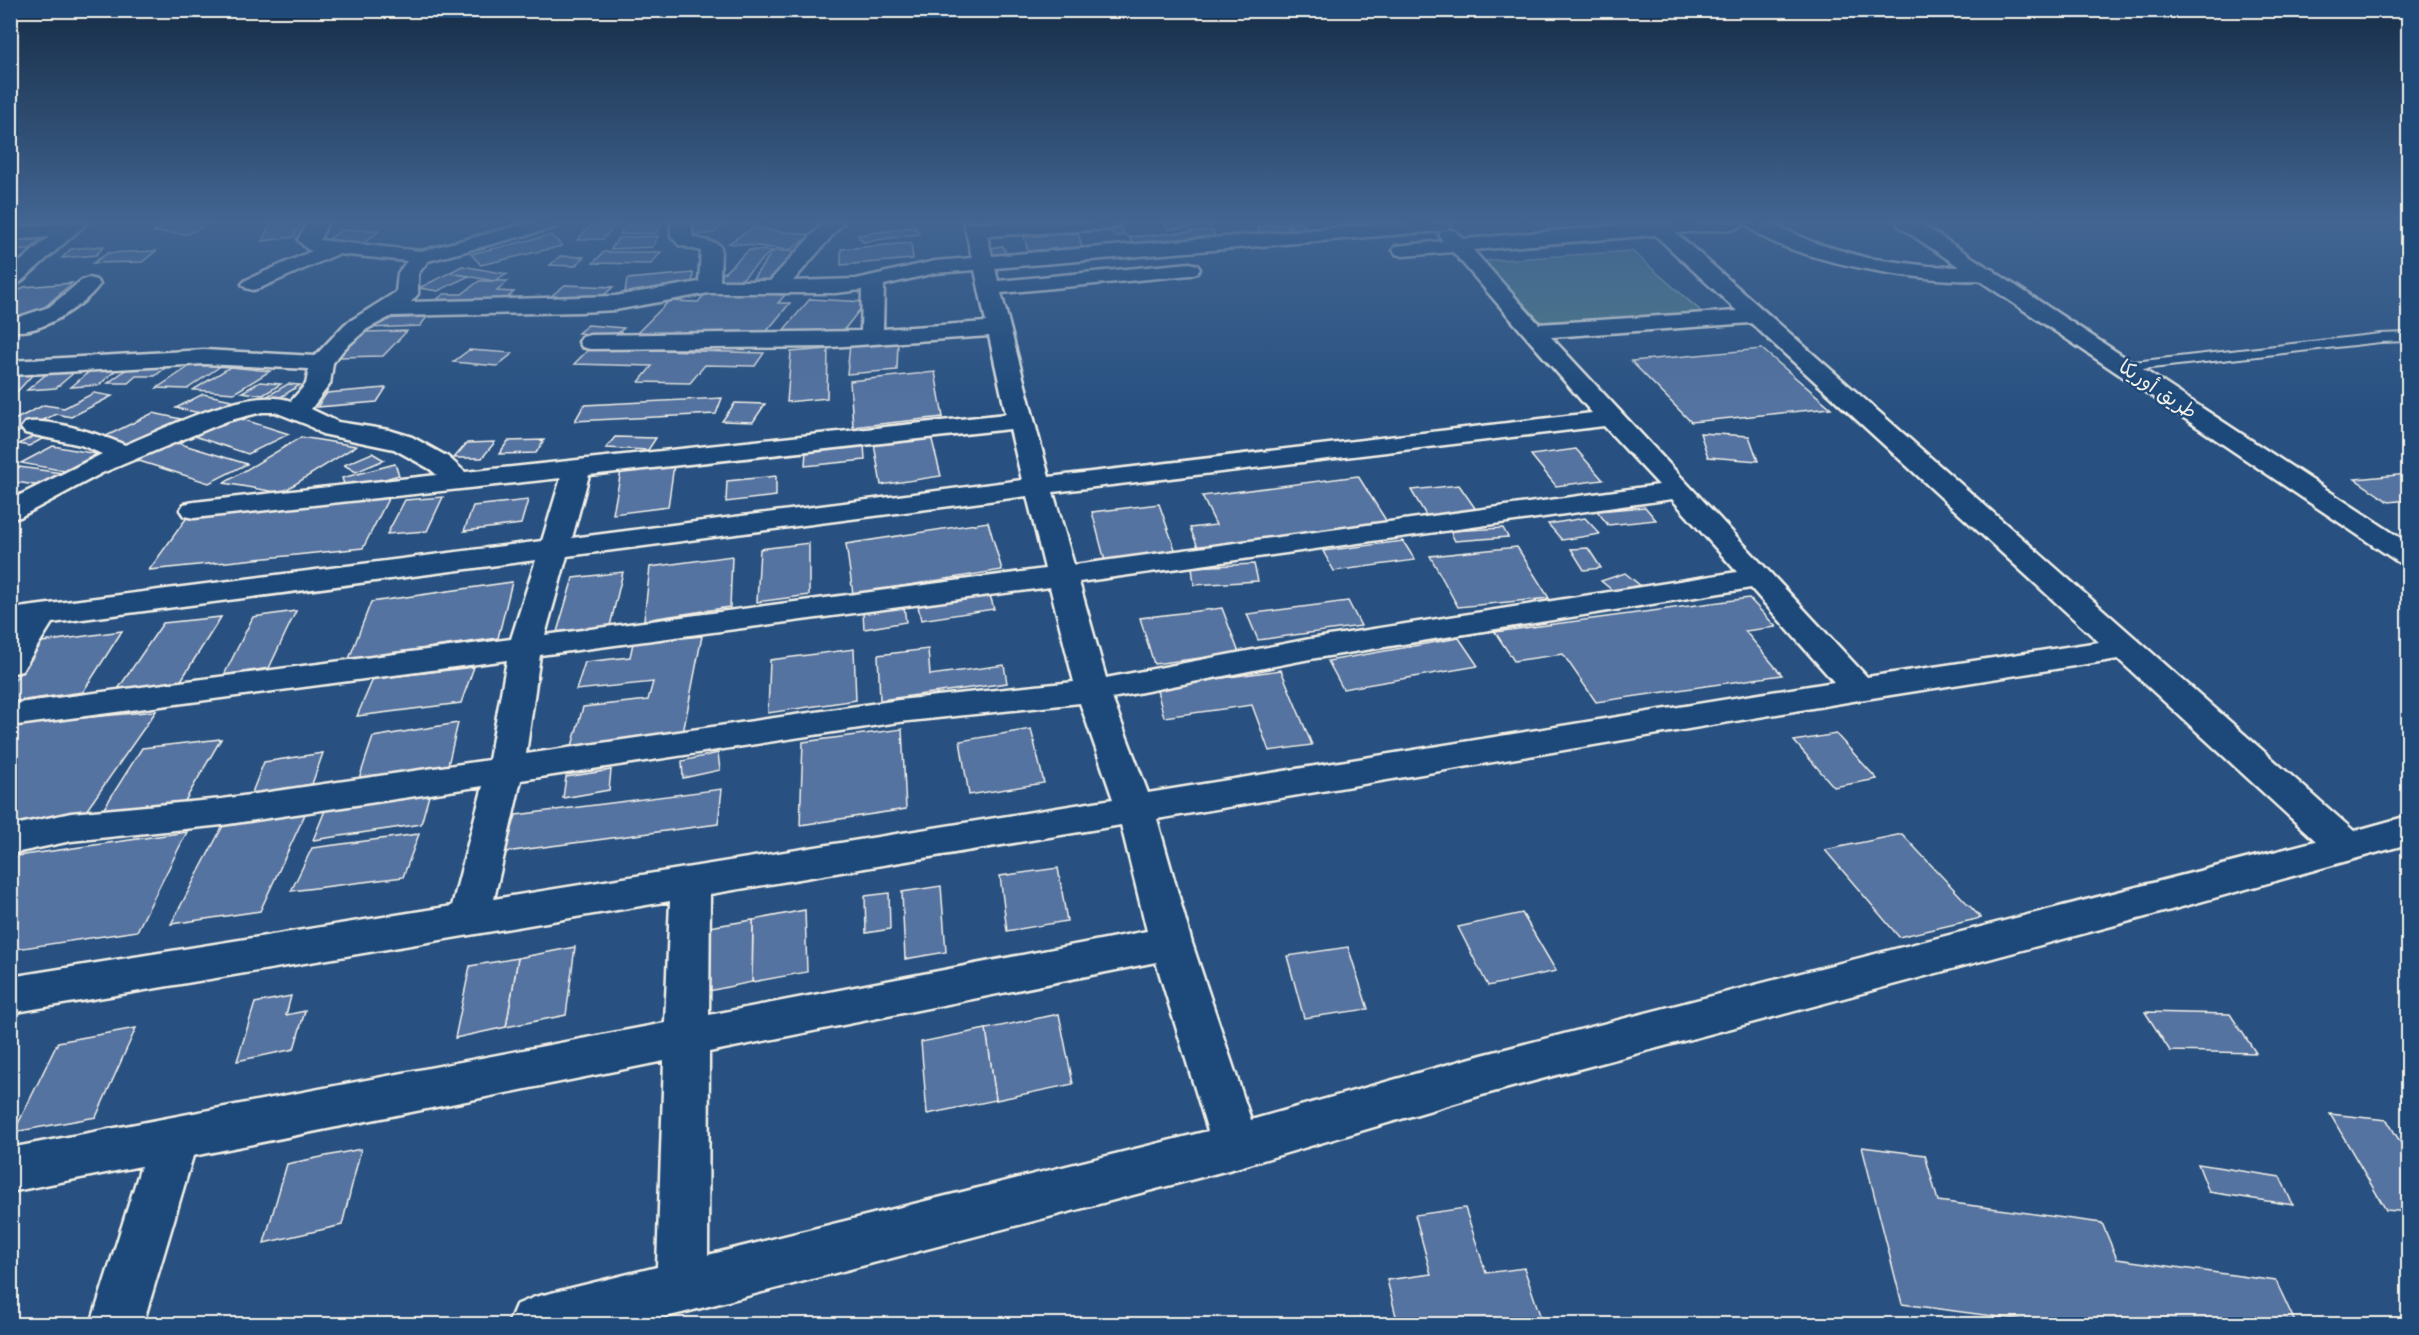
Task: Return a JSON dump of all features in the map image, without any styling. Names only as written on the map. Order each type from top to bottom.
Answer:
[{"type":"street","points":[[13,328],[55,314],[69,305],[88,285]]},
{"type":"street","points":[[295,411],[319,384],[322,372],[321,363],[335,345],[365,321],[390,309],[407,294],[409,285]]},
{"type":"street","points":[[390,309],[615,303],[709,287],[768,285]]},
{"type":"street","points":[[787,285],[846,285]]},
{"type":"street","points":[[872,337],[873,285]]},
{"type":"street","points":[[990,285],[1020,420],[1093,691],[1135,808],[1171,943],[1236,1146]]},
{"type":"street","points":[[1493,285],[1610,418],[1679,490],[1859,689]]},
{"type":"street","points":[[1722,285],[2346,846]]},
{"type":"street","name":"طريق أوريكا","points":[[2004,285],[2409,556]]},
{"type":"street","points":[[1532,331],[1755,316]]},
{"type":"street","points":[[590,342],[783,342],[1000,327]]},
{"type":"street","points":[[10,368],[204,357],[321,363]]},
{"type":"street","points":[[10,511],[93,467],[218,416],[261,404],[279,405],[331,429],[388,438],[403,443],[439,463],[458,481]]},
{"type":"street","points":[[10,664],[26,617],[1038,486],[1610,418]]},
{"type":"street","points":[[194,510],[1020,420]]},
{"type":"street","points":[[34,428],[88,440],[125,454]]},
{"type":"street","points":[[469,919],[505,771],[525,647],[578,468]]},
{"type":"street","points":[[10,715],[1062,576],[1679,490]]},
{"type":"street","points":[[10,840],[71,827],[222,812],[899,711],[1093,691],[1310,649],[1758,578]]},
{"type":"street","points":[[10,995],[1859,689],[2127,648]]},
{"type":"street","points":[[535,1324],[1236,1146],[1482,1075],[2150,901],[2409,830]]},
{"type":"street","points":[[682,1287],[685,1038],[690,882]]},
{"type":"street","points":[[10,1170],[1171,943]]},
{"type":"street","points":[[117,1324],[174,1138]]},
{"type":"lane","points":[[2125,367],[2380,338],[2409,337]]},
{"type":"green space","points":[[1507,285],[1671,285],[1703,313],[1541,322]]},
{"type":"building","points":[[69,285],[37,314],[10,316],[10,298],[24,287]]},
{"type":"building","points":[[424,285],[450,285],[438,291],[419,288]]},
{"type":"building","points":[[473,285],[503,285],[497,291],[514,292],[499,305],[432,303],[444,294],[462,294]]},
{"type":"building","points":[[565,285],[613,287],[595,303],[546,300]]},
{"type":"building","points":[[626,285],[692,285],[692,286],[625,293]]},
{"type":"building","points":[[707,292],[785,295],[778,303],[790,303],[762,337],[638,332],[669,301],[698,302]]},
{"type":"building","points":[[810,299],[866,302],[839,336],[781,333]]},
{"type":"building","points":[[427,317],[420,326],[369,328],[377,319]]},
{"type":"building","points":[[588,325],[624,328],[614,336],[578,333]]},
{"type":"building","points":[[407,331],[383,356],[338,357],[364,332]]},
{"type":"building","points":[[898,341],[897,370],[847,374],[850,345]]},
{"type":"building","points":[[590,348],[764,353],[755,366],[705,365],[690,383],[639,382],[652,366],[574,364]]},
{"type":"building","points":[[828,349],[827,398],[787,402],[791,352]]},
{"type":"building","points":[[1762,349],[1831,408],[1691,422],[1631,361]]},
{"type":"building","points":[[469,350],[513,353],[497,366],[453,362]]},
{"type":"building","points":[[196,362],[225,363],[187,389],[157,388]]},
{"type":"building","points":[[169,365],[155,376],[136,376],[128,383],[108,383],[131,366]]},
{"type":"building","points":[[230,367],[270,371],[234,393],[193,390]]},
{"type":"building","points":[[117,369],[99,385],[71,387],[90,371]]},
{"type":"building","points":[[77,370],[56,388],[27,390],[49,372]]},
{"type":"building","points":[[35,372],[14,395],[10,396],[10,375]]},
{"type":"building","points":[[935,372],[943,417],[853,427],[850,381]]},
{"type":"building","points":[[260,382],[281,384],[263,395],[242,392]]},
{"type":"building","points":[[288,384],[300,385],[276,400],[264,398]]},
{"type":"building","points":[[386,388],[377,402],[317,407],[327,393]]},
{"type":"building","points":[[94,393],[112,396],[71,417],[56,414],[10,436],[10,422],[44,405],[64,408]]},
{"type":"building","points":[[203,394],[232,400],[205,414],[176,408]]},
{"type":"building","points":[[722,398],[716,414],[575,421],[584,405]]},
{"type":"building","points":[[735,403],[765,404],[753,422],[722,421]]},
{"type":"building","points":[[153,413],[181,419],[131,445],[102,438]]},
{"type":"building","points":[[232,416],[289,434],[248,454],[191,435]]},
{"type":"building","points":[[39,433],[68,442],[42,439],[29,446],[19,444]]},
{"type":"building","points":[[1700,433],[1749,436],[1758,461],[1708,457]]},
{"type":"building","points":[[931,436],[941,476],[881,485],[874,444]]},
{"type":"building","points":[[301,437],[356,446],[281,493],[224,483]]},
{"type":"building","points":[[615,437],[656,438],[648,450],[606,448]]},
{"type":"building","points":[[544,440],[536,453],[499,454],[508,441]]},
{"type":"building","points":[[174,442],[247,464],[209,483],[136,460]]},
{"type":"building","points":[[495,442],[482,458],[454,458],[467,443]]},
{"type":"building","points":[[864,444],[865,460],[805,466],[806,450]]},
{"type":"building","points":[[53,446],[97,454],[65,471],[21,463]]},
{"type":"building","points":[[1576,449],[1603,480],[1556,486],[1531,455]]},
{"type":"building","points":[[372,453],[384,460],[356,472],[344,465]]},
{"type":"building","points":[[395,464],[399,475],[346,490],[342,478]]},
{"type":"building","points":[[674,465],[668,507],[613,514],[621,471]]},
{"type":"building","points":[[19,467],[69,474],[47,487],[10,481],[10,472]]},
{"type":"building","points":[[2408,474],[2408,500],[2389,502],[2355,479]]},
{"type":"building","points":[[776,476],[776,496],[726,502],[727,481]]},
{"type":"building","points":[[1358,476],[1387,522],[1198,547],[1190,528],[1216,525],[1202,496]]},
{"type":"building","points":[[1459,485],[1477,511],[1427,517],[1411,490]]},
{"type":"building","points":[[390,495],[363,548],[149,570],[188,516]]},
{"type":"building","points":[[443,497],[427,531],[387,534],[405,500]]},
{"type":"building","points":[[528,500],[521,524],[464,531],[473,506]]},
{"type":"building","points":[[1159,504],[1176,552],[1105,561],[1092,512]]},
{"type":"building","points":[[1645,507],[1656,520],[1608,525],[1597,511]]},
{"type":"building","points":[[1585,518],[1600,534],[1562,540],[1548,524]]},
{"type":"building","points":[[988,522],[1002,570],[853,594],[846,544]]},
{"type":"building","points":[[1503,528],[1508,537],[1455,541],[1450,531]]},
{"type":"building","points":[[1403,541],[1415,560],[1334,571],[1323,551]]},
{"type":"building","points":[[809,543],[809,595],[757,602],[760,549]]},
{"type":"building","points":[[1517,547],[1549,598],[1458,607],[1430,556]]},
{"type":"building","points":[[1588,548],[1601,568],[1584,570],[1571,549]]},
{"type":"building","points":[[732,556],[730,607],[644,620],[650,567]]},
{"type":"building","points":[[1254,564],[1258,581],[1194,585],[1192,567]]},
{"type":"building","points":[[623,572],[610,626],[557,632],[573,578]]},
{"type":"building","points":[[1625,573],[1647,591],[1623,599],[1601,581]]},
{"type":"building","points":[[512,582],[498,638],[349,659],[371,602]]},
{"type":"building","points":[[990,595],[994,609],[921,620],[918,606]]},
{"type":"building","points":[[1749,598],[1776,627],[1745,631],[1782,675],[1596,702],[1563,654],[1514,661],[1495,632]]},
{"type":"building","points":[[1348,601],[1361,626],[1258,640],[1247,614]]},
{"type":"building","points":[[904,607],[906,622],[864,629],[863,613]]},
{"type":"building","points":[[1222,608],[1239,653],[1154,664],[1140,618]]},
{"type":"building","points":[[296,611],[269,668],[224,675],[253,617]]},
{"type":"building","points":[[221,617],[180,682],[118,689],[163,623]]},
{"type":"building","points":[[122,631],[83,692],[10,702],[10,686],[42,642]]},
{"type":"building","points":[[702,636],[683,733],[572,746],[583,707],[648,700],[653,682],[576,690],[585,662],[630,657],[633,643]]},
{"type":"building","points":[[1459,638],[1478,666],[1343,689],[1328,661]]},
{"type":"building","points":[[854,649],[856,700],[768,713],[770,660]]},
{"type":"building","points":[[928,649],[930,675],[1004,665],[1007,683],[880,700],[878,655]]},
{"type":"building","points":[[474,667],[461,703],[357,716],[373,679]]},
{"type":"building","points":[[1281,670],[1312,745],[1269,751],[1252,705],[1164,717],[1156,687]]},
{"type":"building","points":[[156,711],[79,821],[10,828],[10,732],[17,724]]},
{"type":"building","points":[[458,723],[448,765],[359,779],[373,737]]},
{"type":"building","points":[[902,729],[906,809],[800,825],[803,742]]},
{"type":"building","points":[[1031,729],[1044,783],[969,795],[960,741]]},
{"type":"building","points":[[1836,734],[1877,779],[1834,787],[1794,741]]},
{"type":"building","points":[[221,739],[182,806],[99,816],[142,748]]},
{"type":"building","points":[[323,753],[312,784],[251,795],[264,762]]},
{"type":"building","points":[[718,753],[720,770],[683,778],[682,761]]},
{"type":"building","points":[[611,770],[609,790],[563,798],[566,777]]},
{"type":"building","points":[[722,789],[718,824],[505,852],[516,815]]},
{"type":"building","points":[[430,792],[421,824],[313,840],[326,808]]},
{"type":"building","points":[[307,810],[260,911],[171,924],[226,820]]},
{"type":"building","points":[[187,832],[137,931],[10,950],[10,857]]},
{"type":"building","points":[[419,834],[403,877],[291,891],[312,848]]},
{"type":"building","points":[[1902,834],[1981,918],[1899,937],[1825,850]]},
{"type":"building","points":[[1058,868],[1067,921],[1007,931],[1000,876]]},
{"type":"building","points":[[941,886],[946,952],[905,959],[902,892]]},
{"type":"building","points":[[889,893],[890,929],[866,933],[865,896]]},
{"type":"building","points":[[805,910],[807,972],[752,982],[753,920]]},
{"type":"building","points":[[1522,913],[1556,971],[1488,986],[1458,927]]},
{"type":"building","points":[[753,920],[752,982],[699,993],[703,928]]},
{"type":"building","points":[[575,947],[566,1015],[506,1027],[518,958]]},
{"type":"building","points":[[1348,947],[1368,1009],[1304,1018],[1287,956]]},
{"type":"building","points":[[518,958],[506,1027],[455,1038],[470,966]]},
{"type":"building","points":[[291,996],[286,1015],[305,1011],[294,1049],[237,1061],[255,1003]]},
{"type":"building","points":[[2145,1012],[2230,1014],[2256,1053],[2170,1051]]},
{"type":"building","points":[[1059,1014],[1073,1084],[996,1100],[986,1029]]},
{"type":"building","points":[[136,1028],[96,1117],[14,1132],[58,1042]]},
{"type":"building","points":[[986,1029],[996,1100],[927,1114],[921,1042]]},
{"type":"building","points":[[2330,1114],[2387,1120],[2408,1155],[2408,1212],[2386,1210]]},
{"type":"building","points":[[1862,1147],[1925,1155],[1938,1201],[2102,1223],[2117,1259],[2276,1281],[2295,1322],[2311,1324],[2053,1324],[1902,1304]]},
{"type":"building","points":[[361,1149],[342,1225],[264,1243],[287,1164]]},
{"type":"building","points":[[2198,1164],[2280,1177],[2293,1205],[2209,1192]]},
{"type":"building","points":[[1465,1208],[1486,1273],[1524,1268],[1543,1324],[1398,1324],[1387,1280],[1431,1274],[1415,1215]]}]
